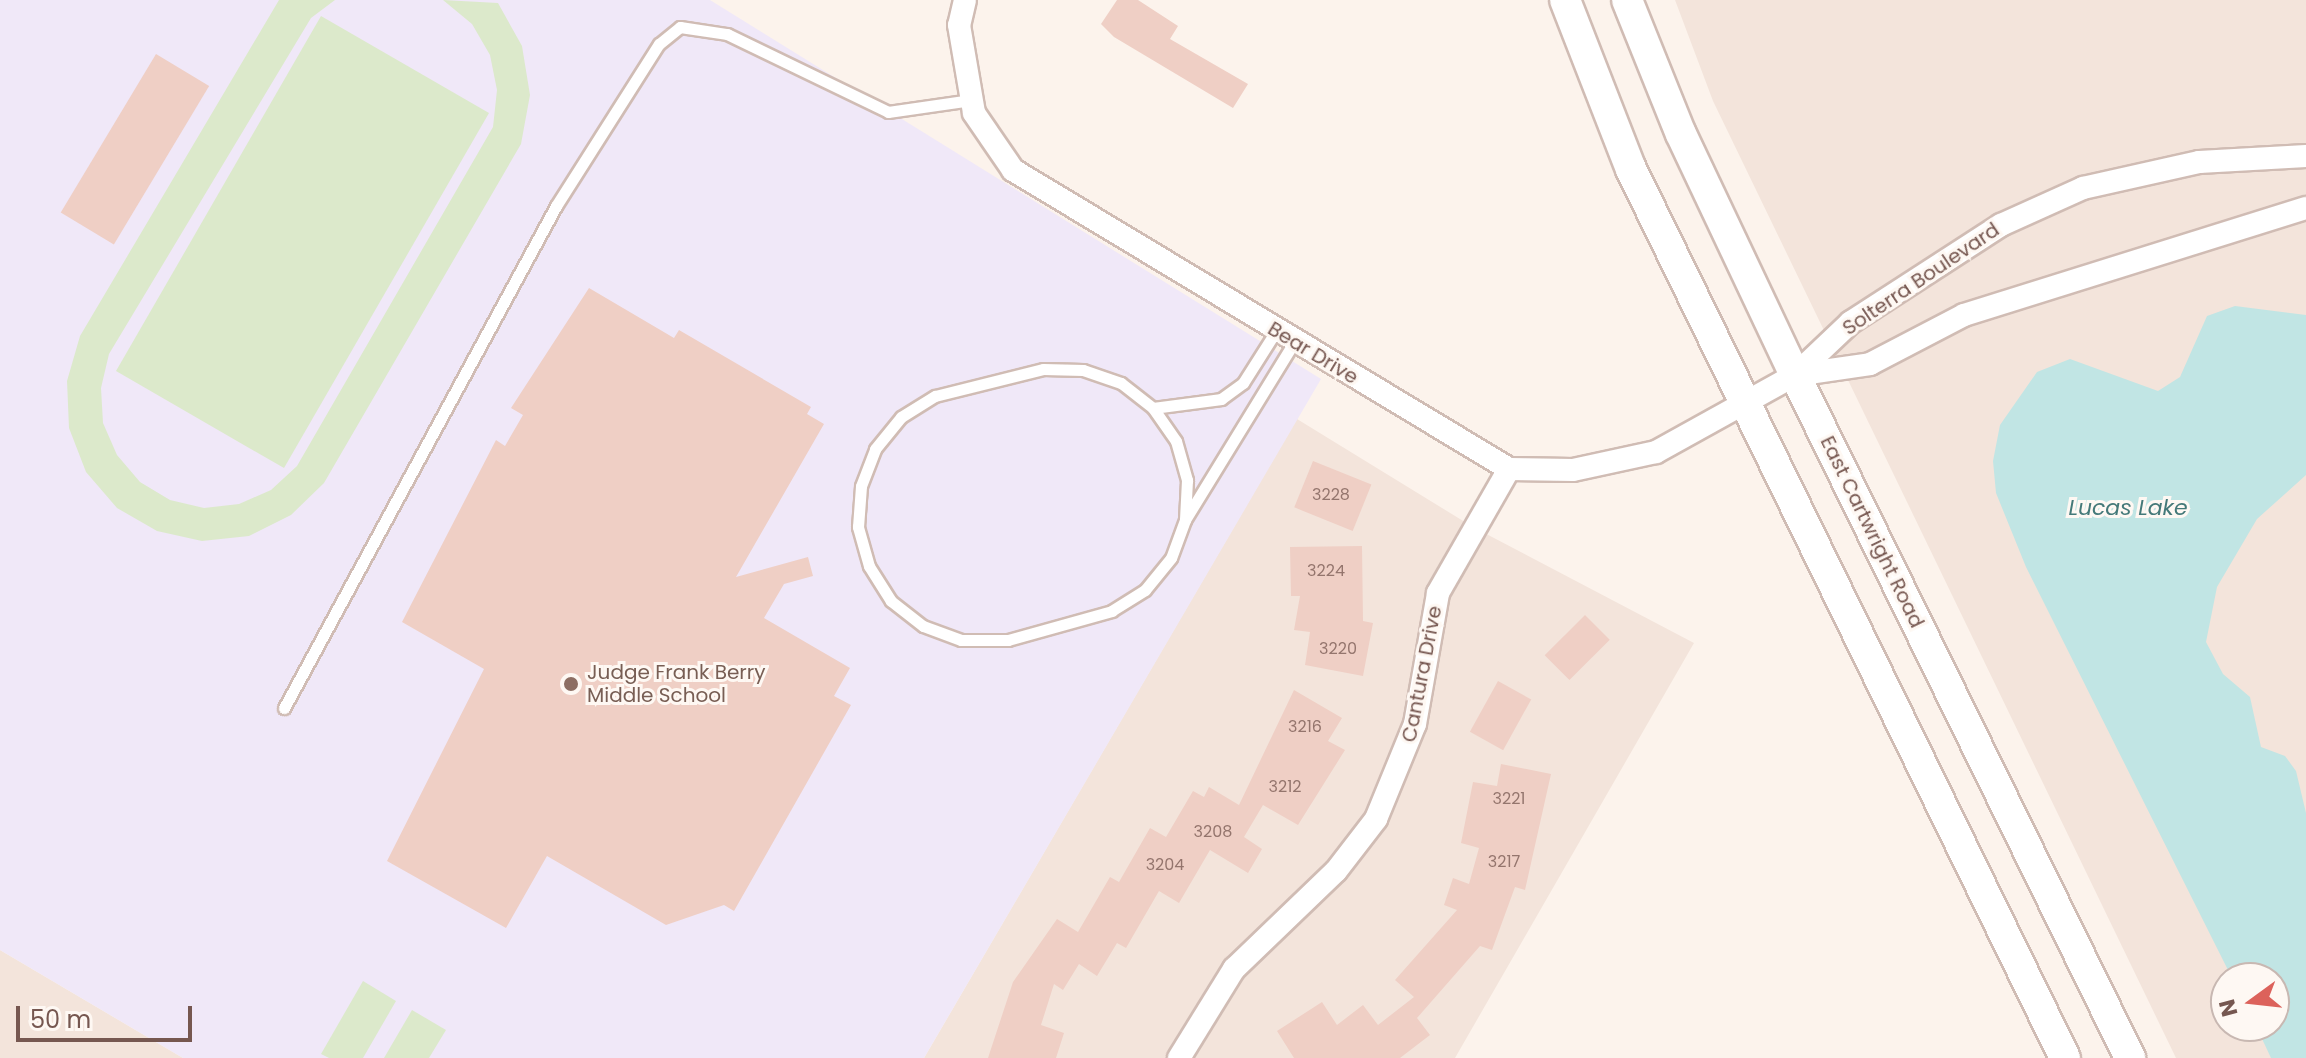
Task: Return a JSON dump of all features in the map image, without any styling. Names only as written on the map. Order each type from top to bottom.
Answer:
[{"type":"main road","points":[[1565,0],[1631,169],[1743,404],[2065,1058]]},
{"type":"main road","name":"East Cartwright Road","points":[[1627,0],[1681,134],[1795,375],[2130,1058]]},
{"type":"street","name":"Bear Drive","points":[[965,0],[959,25],[971,100],[1013,170],[1509,469],[1573,470],[1656,452],[1795,375]]},
{"type":"street","name":"Solterra Boulevard","points":[[1795,375],[1851,322],[2001,225],[2060,198],[2157,169],[2306,156]]},
{"type":"street","name":"Solterra Boulevard","points":[[1795,375],[1870,364],[1964,315],[2133,268],[2306,208]]},
{"type":"street","name":"Cantura Drive","points":[[1179,1058],[1234,969],[1336,871],[1376,819],[1415,724],[1438,593],[1509,469]]},
{"type":"lane","points":[[284,708],[556,206],[659,44],[680,27],[727,34],[888,112],[971,100]]},
{"type":"lane","points":[[1153,408],[1221,399],[1243,383],[1285,336]]},
{"type":"lane","points":[[1185,520],[1187,480],[1176,441],[1153,408],[1121,383],[1083,370],[1043,369],[935,396],[901,417],[875,449],[861,486],[858,527],[869,566],[891,601],[923,626],[961,640],[1001,642],[1112,611],[1145,590],[1171,558],[1185,520],[1285,336]]},
{"type":"shaded area","name":"Judge Frank Berry Middle School","points":[[0,0],[710,0],[1321,379],[924,1058],[183,1058],[0,950]]},
{"type":"shaded area","points":[[1675,0],[2306,0],[2306,1058],[2176,1058],[1713,101]]},
{"type":"shaded area","points":[[1297,419],[1473,527],[1694,643],[1455,1058],[924,1058]]},
{"type":"shaded area","points":[[0,950],[183,1058],[0,1058]]},
{"type":"green space","points":[[279,0],[335,0],[311,18],[109,354],[101,388],[103,423],[117,455],[140,482],[170,500],[204,508],[239,504],[271,490],[297,466],[493,127],[497,90],[490,55],[472,24],[443,0],[498,3],[522,46],[530,95],[521,144],[324,483],[291,515],[249,536],[202,541],[157,531],[117,508],[86,472],[69,428],[67,381],[80,336]]},
{"type":"green space","points":[[321,16],[489,113],[284,468],[116,371]]},
{"type":"green space","points":[[363,981],[396,1001],[363,1058],[329,1058],[321,1054]]},
{"type":"green space","points":[[412,1010],[446,1030],[429,1058],[384,1058]]},
{"type":"water","name":"Lucas Lake","points":[[2235,306],[2306,315],[2306,475],[2257,519],[2217,587],[2206,642],[2223,674],[2250,697],[2261,747],[2285,756],[2296,771],[2306,813],[2306,1058],[2271,1058],[2264,1042],[2290,1042],[2290,962],[2224,962],[2026,567],[1996,493],[1993,461],[2000,425],[2037,372],[2070,359],[2158,391],[2180,377],[2207,316]]},
{"type":"building","points":[[1117,0],[1138,0],[1178,26],[1170,39],[1248,84],[1233,108],[1114,37],[1101,24]]},
{"type":"building","points":[[156,54],[209,86],[114,245],[61,213]]},
{"type":"building","points":[[589,288],[674,338],[679,330],[811,407],[807,414],[824,424],[736,577],[808,557],[813,576],[784,584],[764,618],[850,668],[834,696],[851,705],[734,911],[724,905],[666,925],[547,856],[506,928],[387,861],[484,669],[402,622],[496,440],[505,446],[523,415],[511,408]]},
{"type":"building","points":[[1313,461],[1371,485],[1353,531],[1294,507]]},
{"type":"building","points":[[1362,546],[1363,621],[1373,623],[1363,676],[1305,665],[1310,632],[1294,630],[1300,596],[1291,596],[1290,547]]},
{"type":"building","points":[[1585,615],[1610,640],[1569,680],[1545,655]]},
{"type":"building","points":[[1498,681],[1531,699],[1503,750],[1470,732]]},
{"type":"building","points":[[1294,690],[1342,718],[1328,741],[1345,750],[1298,825],[1263,805],[1244,837],[1262,849],[1248,873],[1210,850],[1179,903],[1159,891],[1126,948],[1117,943],[1097,976],[1079,964],[1063,990],[1054,984],[1041,1025],[1064,1033],[1056,1058],[988,1058],[1013,982],[1057,919],[1078,932],[1110,877],[1119,882],[1150,828],[1166,837],[1193,791],[1204,797],[1209,787],[1239,805]]},
{"type":"building","points":[[1501,764],[1551,774],[1525,890],[1515,887],[1492,950],[1480,946],[1417,1018],[1430,1035],[1400,1058],[1294,1058],[1277,1031],[1322,1002],[1337,1025],[1363,1005],[1378,1025],[1414,997],[1395,980],[1457,910],[1444,905],[1453,878],[1469,884],[1479,848],[1461,843],[1473,782],[1497,786]]},
{"type":"place","name":"Judge Frank Berry Middle School","points":[[571,684]]}]
